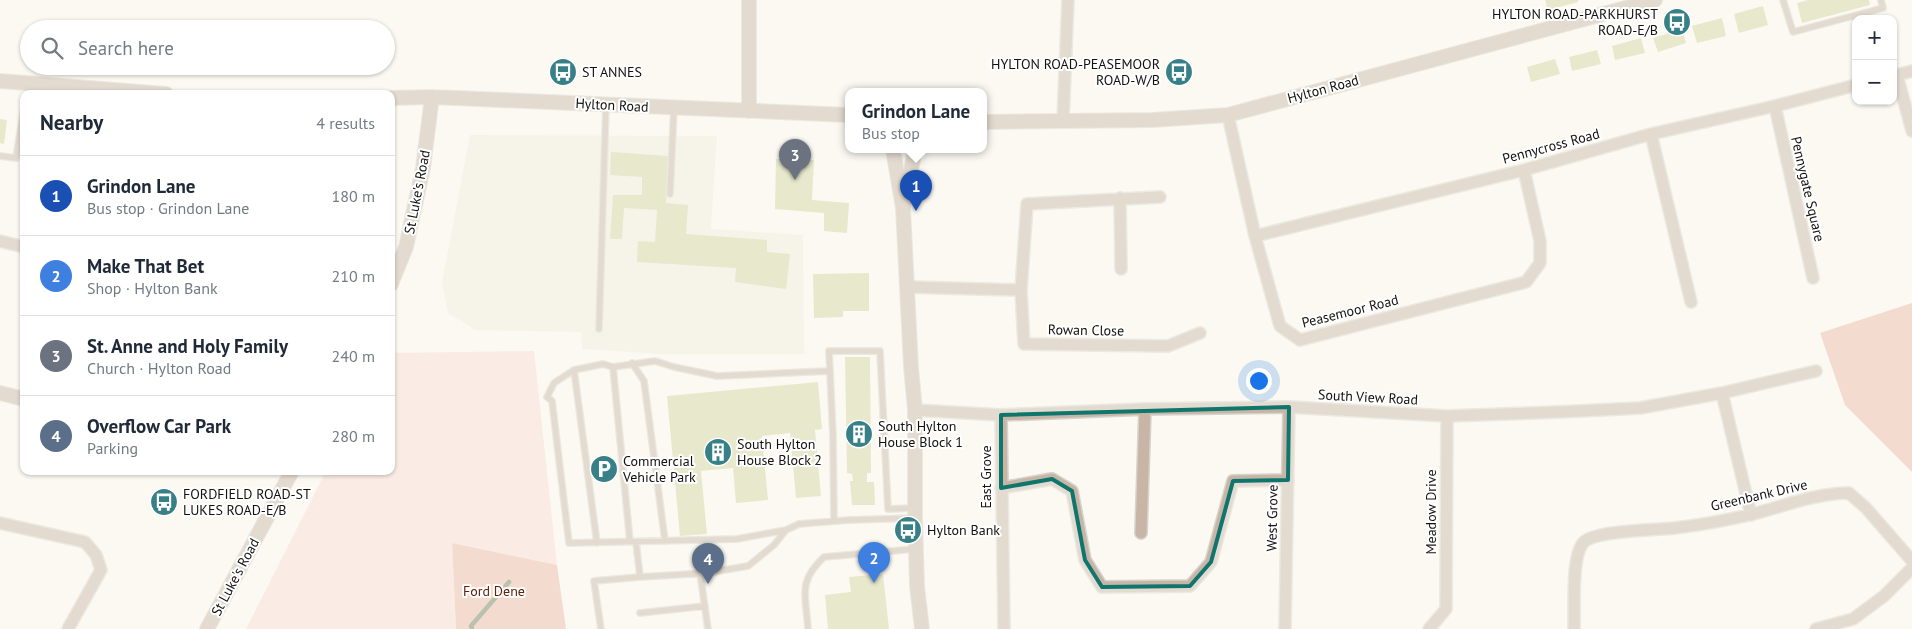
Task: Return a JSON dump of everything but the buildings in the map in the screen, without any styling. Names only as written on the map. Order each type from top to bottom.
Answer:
[{"type":"street","points":[[749,0],[749,111]]},
{"type":"street","points":[[1063,121],[1068,0]]},
{"type":"street","name":"Hylton Road","points":[[987,122],[1152,120],[1228,115],[1655,0]]},
{"type":"street","points":[[1897,75],[1912,71]]},
{"type":"street","points":[[0,81],[27,89],[55,90]]},
{"type":"street","points":[[1897,82],[1912,131]]},
{"type":"street","name":"Pennycross Road","points":[[1255,236],[1524,170],[1651,134],[1852,86]]},
{"type":"street","name":"Hylton Road","points":[[395,98],[432,97],[845,115]]},
{"type":"street","name":"St Luke's Road","points":[[395,274],[406,247],[419,185],[432,97]]},
{"type":"street","name":"Pennygate Square","points":[[1774,106],[1813,278]]},
{"type":"street","name":"Hylton Road","points":[[833,114],[845,120]]},
{"type":"street","name":"Peasemoor Road","points":[[1228,115],[1255,236],[1280,326],[1300,340],[1526,282],[1540,263],[1540,241],[1524,170]]},
{"type":"street","points":[[1651,134],[1691,302]]},
{"type":"street","points":[[894,153],[903,208],[910,368],[915,410],[917,586],[922,629]]},
{"type":"street","points":[[903,208],[914,153]]},
{"type":"street","name":"Rowan Close","points":[[1160,197],[1027,204],[1021,290],[1024,344],[1168,346],[1200,334]]},
{"type":"street","points":[[1120,198],[1121,269]]},
{"type":"street","points":[[0,241],[20,246]]},
{"type":"street","points":[[907,287],[1021,290]]},
{"type":"street","name":"South View Road","points":[[915,410],[1001,415],[1145,409],[1289,407],[1447,416],[1640,408],[1722,393],[1816,371]]},
{"type":"street","points":[[0,393],[20,397]]},
{"type":"street","points":[[1722,393],[1751,514]]},
{"type":"street","name":"West Grove","points":[[1285,629],[1289,407]]},
{"type":"street","points":[[1141,533],[1145,409]]},
{"type":"street","name":"East Grove","points":[[1001,415],[1004,629]]},
{"type":"street","name":"Meadow Drive","points":[[1429,629],[1446,609],[1447,416]]},
{"type":"street","name":"St Luke's Road","points":[[207,629],[290,475]]},
{"type":"street","points":[[1001,488],[1052,479],[1072,491],[1085,560],[1102,587],[1190,586],[1211,562],[1233,481],[1288,480]]},
{"type":"street","name":"Greenbank Drive","points":[[1574,629],[1578,552],[1584,541],[1598,535],[1675,528],[1751,514],[1833,493],[1849,493],[1866,508],[1912,561]]},
{"type":"street","points":[[0,523],[84,542],[96,555],[101,570],[68,629]]},
{"type":"street","points":[[1816,629],[1853,619],[1884,596],[1912,568]]},
{"type":"lane","points":[[1783,0],[1793,32],[1883,8],[1881,0]]},
{"type":"lane","points":[[599,329],[606,104]]},
{"type":"lane","points":[[670,194],[674,107]]},
{"type":"lane","points":[[0,156],[16,158],[20,133]]},
{"type":"lane","points":[[834,521],[829,351],[880,351],[888,509],[915,513]]},
{"type":"lane","points":[[830,371],[718,376],[655,361],[613,367],[602,364],[574,370],[554,383],[547,397],[552,401],[569,543],[737,539],[786,530],[799,524],[915,513]]},
{"type":"lane","points":[[632,363],[644,381],[665,541]]},
{"type":"lane","points":[[613,367],[633,542],[640,577]]},
{"type":"lane","points":[[574,370],[597,543]]},
{"type":"lane","points":[[601,629],[594,581],[700,573],[748,566],[774,545],[786,530]]},
{"type":"lane","points":[[808,629],[804,583],[813,567],[824,557],[916,549]]},
{"type":"lane","points":[[700,573],[708,629]]},
{"type":"lane","points":[[640,613],[705,606]]},
{"type":"highlighted area","points":[[1289,407],[1288,480],[1233,481],[1211,562],[1190,586],[1102,587],[1085,560],[1072,491],[1052,479],[1001,488],[1001,415]]},
{"type":"shaded area","points":[[470,135],[717,136],[711,229],[803,235],[804,354],[661,354],[582,349],[581,332],[475,330],[448,313],[442,282]]},
{"type":"shaded area","points":[[534,351],[557,565],[452,543],[456,629],[246,629],[324,475],[395,475],[395,353]]},
{"type":"green space","points":[[1912,303],[1912,472],[1845,405],[1820,333]]},
{"type":"green space","name":"Ford Dene","points":[[452,543],[557,565],[566,629],[456,629]]},
{"type":"waterway","points":[[472,629],[471,626],[509,582]]},
{"type":"place","name":"HYLTON ROAD-PARKHURST ROAD-E/B","points":[[1677,22]]},
{"type":"place","name":"ST ANNES","points":[[563,72]]},
{"type":"place","name":"HYLTON ROAD-PEASEMOOR ROAD-W/B","points":[[1179,72]]},
{"type":"place","name":"St. Anne and Holy Family","points":[[795,180]]},
{"type":"place","name":"Grindon Lane","points":[[916,211]]},
{"type":"place","name":"South Hylton House Block 1","points":[[859,434]]},
{"type":"place","name":"South Hylton House Block 2","points":[[718,452]]},
{"type":"place","name":"Commercial Vehicle Park","points":[[604,469]]},
{"type":"place","name":"FORDFIELD ROAD-ST LUKES ROAD-E/B","points":[[164,502]]},
{"type":"place","name":"Hylton Bank","points":[[908,530]]},
{"type":"place","name":"Make That Bet","points":[[874,583]]},
{"type":"place","name":"Overflow Car Park","points":[[708,584]]}]
